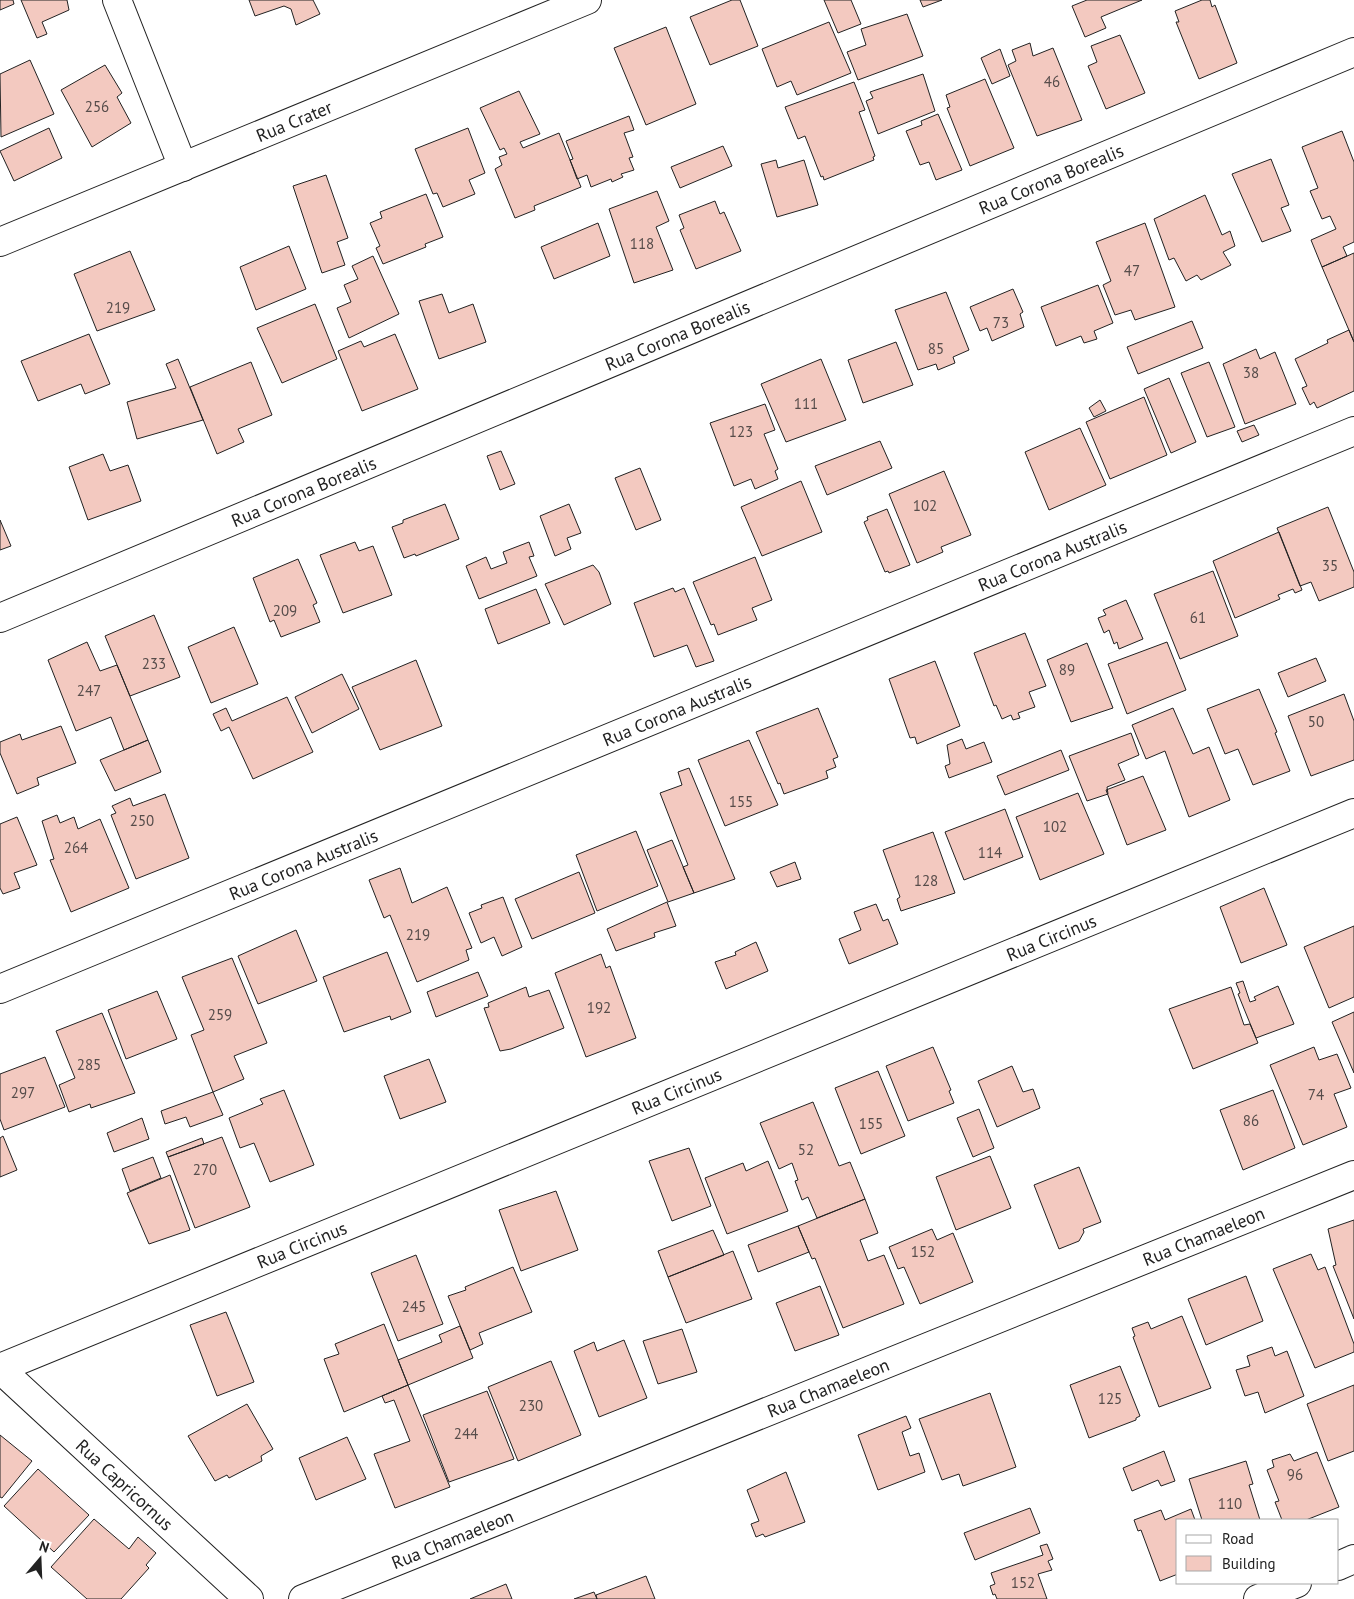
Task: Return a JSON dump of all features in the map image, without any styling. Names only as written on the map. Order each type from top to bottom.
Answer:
[{"type":"street","points":[[117,0],[183,167]]},
{"type":"street","name":"Rua Crater","points":[[0,242],[586,0]]},
{"type":"street","name":"Rua Corona Borealis","points":[[0,618],[1354,52]]},
{"type":"street","name":"Rua Corona Australis","points":[[0,989],[1354,431]]},
{"type":"street","name":"Rua Circinus","points":[[0,1368],[1354,813]]},
{"type":"street","name":"Rua Chamaeleon","points":[[303,1599],[1354,1175]]},
{"type":"street","name":"Rua Capricornus","points":[[0,1368],[249,1599]]},
{"type":"street","points":[[1339,1566],[1354,1559]]},
{"type":"street","points":[[1258,1599],[1295,1584]]},
{"type":"building","points":[[0,0],[13,0],[14,4],[0,10]]},
{"type":"building","points":[[21,0],[67,0],[69,10],[42,22],[47,34],[37,38]]},
{"type":"building","points":[[249,0],[313,0],[320,14],[296,25],[291,9],[284,6],[255,16]]},
{"type":"building","points":[[732,0],[740,0],[758,46],[710,65],[690,17]]},
{"type":"building","points":[[824,0],[851,0],[861,24],[838,33]]},
{"type":"building","points":[[920,0],[942,0],[923,7]]},
{"type":"building","points":[[1087,0],[1142,0],[1101,17],[1106,28],[1085,37],[1072,6]]},
{"type":"building","points":[[1202,0],[1210,0],[1212,7],[1215,5],[1237,63],[1199,79],[1176,22],[1179,22],[1175,11]]},
{"type":"building","points":[[907,14],[923,56],[858,80],[847,52],[866,45],[861,29]]},
{"type":"building","points":[[829,22],[851,73],[797,95],[791,81],[777,87],[762,49]]},
{"type":"building","points":[[666,27],[696,104],[646,125],[614,48]]},
{"type":"building","points":[[1120,35],[1145,93],[1106,109],[1088,66],[1097,62],[1091,46]]},
{"type":"building","points":[[1030,43],[1033,56],[1053,48],[1082,120],[1037,136],[1008,65],[1016,61],[1012,50]]},
{"type":"building","points":[[1000,49],[1010,76],[992,84],[981,58]]},
{"type":"building","points":[[30,60],[54,114],[1,137],[0,74]]},
{"type":"building","points":[[105,65],[122,93],[117,97],[131,123],[92,147],[61,90]]},
{"type":"building","points":[[923,74],[935,111],[878,134],[866,101],[873,98],[870,92]]},
{"type":"building","points":[[985,79],[1014,148],[970,166],[947,108],[950,107],[946,95]]},
{"type":"building","points":[[854,82],[865,110],[859,112],[875,156],[873,157],[874,160],[824,180],[823,176],[821,177],[805,136],[798,139],[785,107]]},
{"type":"building","points":[[519,91],[540,134],[520,142],[523,148],[559,133],[581,187],[534,206],[535,210],[515,218],[495,169],[502,165],[499,157],[507,154],[504,148],[500,150],[480,108]]},
{"type":"building","points":[[938,114],[962,170],[936,180],[929,162],[920,165],[906,131],[922,125],[921,121]]},
{"type":"building","points":[[629,116],[634,130],[624,133],[633,157],[629,158],[634,170],[621,174],[623,177],[612,182],[611,179],[591,187],[587,175],[577,179],[570,160],[573,159],[566,141]]},
{"type":"building","points":[[49,128],[62,158],[14,181],[0,151]]},
{"type":"building","points":[[468,128],[485,173],[469,180],[475,194],[443,207],[437,193],[433,194],[415,149]]},
{"type":"building","points":[[1342,131],[1354,162],[1354,242],[1343,247],[1347,256],[1322,267],[1311,240],[1336,229],[1330,216],[1322,219],[1310,191],[1318,188],[1302,147]]},
{"type":"building","points":[[723,146],[732,166],[680,188],[671,167]]},
{"type":"building","points":[[1271,159],[1289,205],[1281,208],[1291,231],[1262,242],[1232,174]]},
{"type":"building","points":[[776,160],[778,168],[804,160],[818,205],[777,217],[761,164]]},
{"type":"building","points":[[326,175],[348,238],[337,242],[345,265],[322,273],[293,186]]},
{"type":"building","points":[[657,191],[669,221],[656,227],[673,270],[634,283],[609,209]]},
{"type":"building","points":[[426,194],[443,237],[425,244],[426,247],[383,264],[376,248],[380,246],[370,223],[382,218],[380,212]]},
{"type":"building","points":[[1205,195],[1222,235],[1230,231],[1235,246],[1223,252],[1231,265],[1201,280],[1197,275],[1186,281],[1174,258],[1169,260],[1154,219]]},
{"type":"building","points":[[715,201],[720,214],[724,212],[741,251],[696,269],[680,230],[684,228],[679,215]]},
{"type":"building","points":[[598,223],[610,256],[554,279],[541,247]]},
{"type":"building","points":[[1145,223],[1175,307],[1135,320],[1131,310],[1115,315],[1103,285],[1111,281],[1096,242]]},
{"type":"building","points":[[289,246],[306,289],[256,310],[240,267]]},
{"type":"building","points":[[130,251],[155,310],[97,331],[74,274]]},
{"type":"building","points":[[1354,253],[1354,342],[1322,267]]},
{"type":"building","points":[[373,256],[399,314],[349,338],[337,308],[351,302],[344,285],[358,279],[352,266]]},
{"type":"building","points":[[1098,285],[1113,323],[1094,331],[1097,339],[1084,343],[1081,336],[1056,346],[1041,307]]},
{"type":"building","points":[[1013,289],[1023,312],[1020,314],[1024,327],[992,341],[987,328],[980,331],[970,307]]},
{"type":"building","points":[[946,292],[969,350],[953,357],[955,363],[938,370],[936,364],[918,370],[895,310]]},
{"type":"building","points":[[442,294],[449,313],[473,304],[486,342],[439,359],[419,301]]},
{"type":"building","points":[[315,304],[337,359],[282,383],[257,328]]},
{"type":"building","points":[[1192,321],[1203,348],[1138,374],[1127,347]]},
{"type":"building","points":[[1349,330],[1354,342],[1354,391],[1317,408],[1314,402],[1310,405],[1302,388],[1307,386],[1295,359],[1328,343],[1327,340]]},
{"type":"building","points":[[89,334],[110,384],[85,394],[81,384],[38,401],[21,361]]},
{"type":"building","points":[[395,334],[418,389],[362,411],[338,351],[361,341],[364,347]]},
{"type":"building","points":[[896,342],[913,385],[863,403],[848,360]]},
{"type":"building","points":[[1256,349],[1260,359],[1275,352],[1296,404],[1245,424],[1223,364]]},
{"type":"building","points":[[178,359],[203,420],[137,439],[127,402],[176,388],[166,364]]},
{"type":"building","points":[[821,359],[846,420],[786,442],[761,384]]},
{"type":"building","points":[[251,362],[272,415],[238,429],[244,442],[217,454],[190,387]]},
{"type":"building","points":[[1209,362],[1235,427],[1207,437],[1181,373]]},
{"type":"building","points":[[1169,378],[1196,442],[1171,453],[1144,389]]},
{"type":"building","points":[[1144,397],[1167,455],[1110,479],[1086,422]]},
{"type":"building","points":[[1100,400],[1106,411],[1094,417],[1089,408]]},
{"type":"building","points":[[765,404],[775,430],[764,434],[778,469],[775,471],[778,479],[755,489],[751,479],[734,486],[710,423]]},
{"type":"building","points":[[1254,425],[1259,435],[1242,442],[1237,431]]},
{"type":"building","points":[[1080,428],[1106,485],[1049,510],[1025,452]]},
{"type":"building","points":[[880,441],[892,468],[827,495],[815,466]]},
{"type":"building","points":[[501,451],[515,484],[500,490],[487,456]]},
{"type":"building","points":[[103,454],[110,471],[128,465],[141,501],[88,520],[69,467]]},
{"type":"building","points":[[640,468],[661,520],[636,530],[615,478]]},
{"type":"building","points":[[944,471],[971,535],[941,547],[943,552],[917,563],[889,494]]},
{"type":"building","points":[[801,481],[822,532],[762,556],[741,507]]},
{"type":"building","points":[[445,504],[459,539],[416,556],[415,554],[404,558],[392,527],[403,523],[403,520]]},
{"type":"building","points":[[569,504],[581,533],[567,538],[571,549],[555,556],[540,516]]},
{"type":"building","points":[[1328,507],[1354,572],[1354,587],[1319,601],[1311,582],[1300,586],[1277,528]]},
{"type":"building","points":[[887,509],[910,565],[889,573],[888,571],[885,572],[864,522],[868,520],[867,517]]},
{"type":"building","points":[[0,520],[11,546],[0,550]]},
{"type":"building","points":[[1279,532],[1302,590],[1295,593],[1293,589],[1278,595],[1280,599],[1235,618],[1213,561]]},
{"type":"building","points":[[355,542],[359,551],[373,546],[392,595],[343,613],[320,555]]},
{"type":"building","points":[[529,542],[534,556],[529,557],[537,576],[479,599],[466,566],[486,557],[491,569],[507,563],[503,552]]},
{"type":"building","points":[[755,557],[772,600],[752,608],[757,620],[718,635],[714,624],[711,625],[693,582]]},
{"type":"building","points":[[298,559],[317,603],[313,605],[320,622],[281,637],[274,620],[270,622],[253,578]]},
{"type":"building","points":[[593,565],[599,572],[611,604],[564,625],[545,584]]},
{"type":"building","points":[[1213,571],[1238,636],[1180,659],[1154,594]]},
{"type":"building","points":[[673,588],[675,592],[684,588],[714,661],[696,667],[687,645],[654,657],[634,603]]},
{"type":"building","points":[[536,589],[550,623],[498,644],[485,609]]},
{"type":"building","points":[[1126,600],[1143,639],[1119,649],[1117,642],[1114,644],[1109,630],[1104,633],[1098,618],[1106,615],[1103,610]]},
{"type":"building","points":[[154,615],[180,677],[130,696],[105,636]]},
{"type":"building","points":[[234,627],[258,684],[211,703],[188,647]]},
{"type":"building","points":[[1025,633],[1046,686],[1029,692],[1035,707],[1018,713],[1020,718],[1013,720],[1011,715],[1002,719],[996,705],[994,706],[974,653]]},
{"type":"building","points":[[87,642],[100,671],[117,665],[148,740],[124,750],[111,717],[76,731],[48,660]]},
{"type":"building","points":[[1167,642],[1186,690],[1127,714],[1108,664]]},
{"type":"building","points":[[1087,643],[1113,708],[1071,722],[1047,660]]},
{"type":"building","points":[[1316,658],[1326,681],[1288,697],[1278,673]]},
{"type":"building","points":[[416,660],[442,726],[380,750],[352,687]]},
{"type":"building","points":[[935,661],[960,726],[917,744],[915,737],[910,738],[889,679]]},
{"type":"building","points":[[342,674],[359,709],[312,733],[295,697]]},
{"type":"building","points":[[1259,689],[1277,732],[1275,733],[1290,771],[1253,785],[1238,749],[1225,754],[1207,709]]},
{"type":"building","points":[[1344,694],[1354,721],[1354,760],[1311,776],[1288,716]]},
{"type":"building","points":[[287,697],[313,752],[253,779],[229,727],[221,731],[213,714],[226,708],[232,721]]},
{"type":"building","points":[[818,708],[838,757],[833,759],[836,767],[826,771],[828,778],[784,794],[756,732]]},
{"type":"building","points":[[1173,708],[1193,754],[1209,747],[1230,800],[1189,817],[1165,751],[1146,759],[1132,725]]},
{"type":"building","points":[[61,726],[76,763],[37,778],[39,785],[17,794],[0,753],[0,742],[20,734],[22,740]]},
{"type":"building","points":[[1131,733],[1139,755],[1118,764],[1125,780],[1107,787],[1108,794],[1087,801],[1069,756]]},
{"type":"building","points":[[962,739],[966,749],[984,742],[992,762],[949,778],[945,766],[950,764],[947,745]]},
{"type":"building","points":[[148,740],[161,772],[115,791],[100,760]]},
{"type":"building","points":[[749,740],[778,805],[725,826],[698,760]]},
{"type":"building","points":[[1061,750],[1069,770],[1005,795],[997,776]]},
{"type":"building","points":[[689,768],[735,879],[694,893],[683,867],[688,865],[660,793],[682,785],[678,772]]},
{"type":"building","points":[[1143,776],[1166,830],[1127,845],[1106,790]]},
{"type":"building","points":[[1078,793],[1104,854],[1040,880],[1016,817]]},
{"type":"building","points":[[165,794],[189,858],[136,879],[111,815],[116,813],[112,806],[130,798],[133,806]]},
{"type":"building","points":[[1005,809],[1023,857],[964,880],[945,832]]},
{"type":"building","points":[[57,815],[60,823],[74,817],[78,829],[100,819],[129,888],[71,912],[50,860],[54,859],[42,821]]},
{"type":"building","points":[[17,817],[37,865],[14,873],[20,888],[3,894],[0,888],[0,824]]},
{"type":"building","points":[[636,831],[658,886],[597,911],[576,855]]},
{"type":"building","points":[[933,832],[955,893],[901,911],[897,899],[900,897],[883,850]]},
{"type":"building","points":[[672,840],[694,893],[668,902],[647,850]]},
{"type":"building","points":[[795,862],[801,879],[777,887],[770,872]]},
{"type":"building","points":[[400,868],[412,903],[447,887],[472,948],[466,950],[469,960],[417,982],[390,915],[384,918],[369,880]]},
{"type":"building","points":[[579,872],[595,913],[532,939],[515,899]]},
{"type":"building","points":[[1264,888],[1287,945],[1241,963],[1220,907]]},
{"type":"building","points":[[503,897],[522,947],[502,956],[494,937],[481,943],[469,913],[482,908],[481,905]]},
{"type":"building","points":[[667,902],[676,926],[654,933],[655,937],[616,951],[607,929]]},
{"type":"building","points":[[876,904],[883,921],[888,919],[898,944],[849,964],[839,939],[861,930],[854,912]]},
{"type":"building","points":[[1354,926],[1354,997],[1329,1008],[1304,947]]},
{"type":"building","points":[[296,930],[317,981],[258,1004],[238,956]]},
{"type":"building","points":[[756,942],[768,971],[726,989],[715,962],[736,955],[735,952]]},
{"type":"building","points":[[387,952],[411,1012],[391,1020],[390,1016],[344,1032],[323,977]]},
{"type":"building","points":[[601,954],[606,968],[610,966],[636,1038],[586,1057],[555,973]]},
{"type":"building","points":[[232,958],[267,1043],[234,1056],[244,1079],[213,1092],[191,1035],[204,1030],[182,977]]},
{"type":"building","points":[[478,972],[488,996],[436,1017],[427,992]]},
{"type":"building","points":[[1243,981],[1250,1002],[1256,1000],[1254,997],[1278,986],[1294,1024],[1256,1038],[1238,994],[1240,993],[1236,983]]},
{"type":"building","points":[[526,987],[529,997],[549,990],[564,1028],[511,1049],[500,1051],[484,1008],[489,1007],[488,1003]]},
{"type":"building","points":[[1231,987],[1244,1025],[1250,1024],[1258,1043],[1193,1069],[1169,1009]]},
{"type":"building","points":[[157,991],[177,1039],[126,1059],[108,1010]]},
{"type":"building","points":[[1354,1012],[1354,1073],[1332,1022]]},
{"type":"building","points":[[102,1013],[135,1093],[91,1108],[90,1104],[69,1112],[59,1085],[75,1078],[56,1031]]},
{"type":"building","points":[[933,1047],[951,1090],[949,1091],[954,1103],[908,1121],[886,1066]]},
{"type":"building","points":[[1314,1047],[1319,1060],[1337,1054],[1351,1088],[1334,1094],[1347,1127],[1303,1145],[1270,1065]]},
{"type":"building","points":[[45,1057],[65,1107],[4,1130],[0,1119],[0,1074]]},
{"type":"building","points":[[429,1059],[446,1102],[400,1119],[384,1076]]},
{"type":"building","points":[[1012,1066],[1023,1092],[1033,1089],[1040,1108],[997,1127],[978,1081]]},
{"type":"building","points":[[878,1071],[905,1136],[861,1154],[835,1088]]},
{"type":"building","points":[[284,1090],[314,1165],[270,1182],[254,1143],[240,1148],[229,1118],[263,1104],[260,1099]]},
{"type":"building","points":[[1273,1090],[1295,1148],[1243,1170],[1220,1110]]},
{"type":"building","points":[[213,1092],[223,1115],[190,1127],[186,1117],[165,1124],[161,1111]]},
{"type":"building","points":[[813,1102],[839,1166],[850,1162],[865,1199],[817,1218],[808,1197],[802,1200],[795,1181],[798,1180],[792,1163],[779,1169],[760,1123]]},
{"type":"building","points":[[979,1109],[994,1148],[973,1157],[957,1118]]},
{"type":"building","points":[[142,1118],[149,1139],[114,1152],[107,1133]]},
{"type":"building","points":[[3,1136],[17,1170],[0,1177],[0,1138]]},
{"type":"building","points":[[222,1137],[250,1207],[195,1228],[168,1157]]},
{"type":"building","points":[[202,1138],[204,1144],[168,1157],[166,1152]]},
{"type":"building","points":[[689,1148],[711,1206],[672,1221],[649,1161]]},
{"type":"building","points":[[990,1156],[1011,1208],[956,1230],[936,1177]]},
{"type":"building","points":[[153,1157],[161,1178],[130,1191],[122,1169]]},
{"type":"building","points":[[768,1161],[788,1211],[727,1234],[705,1178],[743,1163],[746,1171]]},
{"type":"building","points":[[1079,1167],[1101,1222],[1083,1229],[1084,1232],[1079,1241],[1059,1249],[1034,1185]]},
{"type":"building","points":[[170,1175],[190,1230],[149,1244],[127,1193]]},
{"type":"building","points":[[556,1191],[578,1250],[521,1271],[499,1210]]},
{"type":"building","points":[[865,1199],[878,1233],[860,1240],[868,1261],[884,1255],[904,1304],[843,1328],[815,1258],[812,1259],[798,1226]]},
{"type":"building","points":[[1354,1220],[1354,1319],[1333,1266],[1336,1265],[1328,1229]]},
{"type":"building","points":[[798,1226],[809,1252],[758,1272],[748,1245]]},
{"type":"building","points":[[932,1229],[937,1240],[953,1233],[973,1282],[920,1304],[904,1267],[898,1269],[889,1247]]},
{"type":"building","points":[[713,1230],[724,1255],[668,1277],[658,1251]]},
{"type":"building","points":[[733,1251],[752,1299],[686,1323],[668,1277]]},
{"type":"building","points":[[1311,1254],[1318,1270],[1325,1267],[1354,1344],[1354,1352],[1315,1368],[1273,1269]]},
{"type":"building","points":[[416,1255],[443,1324],[398,1341],[371,1273]]},
{"type":"building","points":[[513,1267],[532,1312],[479,1333],[483,1344],[470,1350],[448,1296],[466,1290],[465,1287]]},
{"type":"building","points":[[1246,1276],[1263,1321],[1206,1345],[1188,1299]]},
{"type":"building","points":[[820,1286],[839,1335],[795,1351],[776,1303]]},
{"type":"building","points":[[226,1312],[254,1382],[217,1396],[190,1325]]},
{"type":"building","points":[[1182,1316],[1211,1388],[1159,1407],[1133,1337],[1135,1336],[1132,1328],[1148,1322],[1151,1329]]},
{"type":"building","points":[[384,1324],[408,1385],[344,1412],[324,1359],[339,1354],[335,1344]]},
{"type":"building","points":[[460,1326],[473,1358],[408,1385],[398,1360],[442,1342],[439,1335]]},
{"type":"building","points":[[682,1329],[697,1372],[658,1384],[643,1341]]},
{"type":"building","points":[[624,1340],[647,1398],[599,1417],[574,1351],[594,1342],[597,1351]]},
{"type":"building","points":[[1272,1347],[1275,1356],[1287,1351],[1304,1396],[1265,1413],[1258,1392],[1245,1396],[1236,1370],[1250,1366],[1247,1356]]},
{"type":"building","points":[[551,1361],[581,1435],[518,1461],[488,1387]]},
{"type":"building","points":[[1120,1366],[1140,1416],[1136,1420],[1089,1438],[1070,1385]]},
{"type":"building","points":[[408,1385],[450,1487],[395,1508],[374,1454],[410,1441],[394,1400],[385,1403],[382,1396]]},
{"type":"building","points":[[1354,1385],[1354,1451],[1328,1461],[1307,1404]]},
{"type":"building","points":[[487,1391],[514,1459],[449,1482],[423,1415]]},
{"type":"building","points":[[990,1393],[1016,1467],[963,1486],[959,1474],[942,1480],[919,1419]]},
{"type":"building","points":[[247,1404],[273,1449],[261,1456],[262,1461],[229,1478],[227,1475],[215,1481],[188,1436]]},
{"type":"building","points":[[906,1416],[911,1428],[902,1432],[910,1456],[919,1453],[925,1472],[878,1490],[858,1435]]},
{"type":"building","points":[[0,1435],[32,1461],[2,1498],[0,1497]]},
{"type":"building","points":[[347,1437],[366,1479],[316,1500],[299,1458]]},
{"type":"building","points":[[1164,1451],[1175,1481],[1161,1486],[1158,1480],[1132,1491],[1123,1468]]},
{"type":"building","points":[[1317,1452],[1339,1507],[1309,1519],[1282,1519],[1275,1502],[1279,1501],[1267,1470],[1274,1467],[1272,1460],[1290,1454],[1294,1461]]},
{"type":"building","points":[[1246,1461],[1253,1484],[1249,1485],[1260,1519],[1202,1519],[1189,1479]]},
{"type":"building","points":[[38,1469],[89,1515],[54,1552],[4,1506]]},
{"type":"building","points":[[786,1472],[805,1522],[765,1537],[763,1534],[756,1537],[751,1524],[759,1521],[747,1490]]},
{"type":"building","points":[[1030,1508],[1040,1533],[975,1560],[964,1533]]},
{"type":"building","points":[[1191,1509],[1195,1519],[1176,1519],[1176,1575],[1160,1581],[1141,1530],[1138,1531],[1134,1520],[1161,1510],[1165,1520]]},
{"type":"building","points":[[94,1519],[129,1549],[138,1537],[156,1553],[146,1565],[149,1568],[121,1599],[87,1599],[51,1567]]},
{"type":"building","points":[[1047,1544],[1053,1559],[1048,1561],[1052,1570],[1038,1574],[1047,1599],[997,1599],[995,1594],[993,1595],[990,1586],[995,1584],[991,1573],[1043,1555],[1040,1546]]},
{"type":"building","points":[[646,1576],[655,1599],[597,1599],[596,1595]]},
{"type":"building","points":[[506,1584],[512,1599],[470,1599]]},
{"type":"building","points":[[594,1592],[597,1599],[574,1599]]}]
